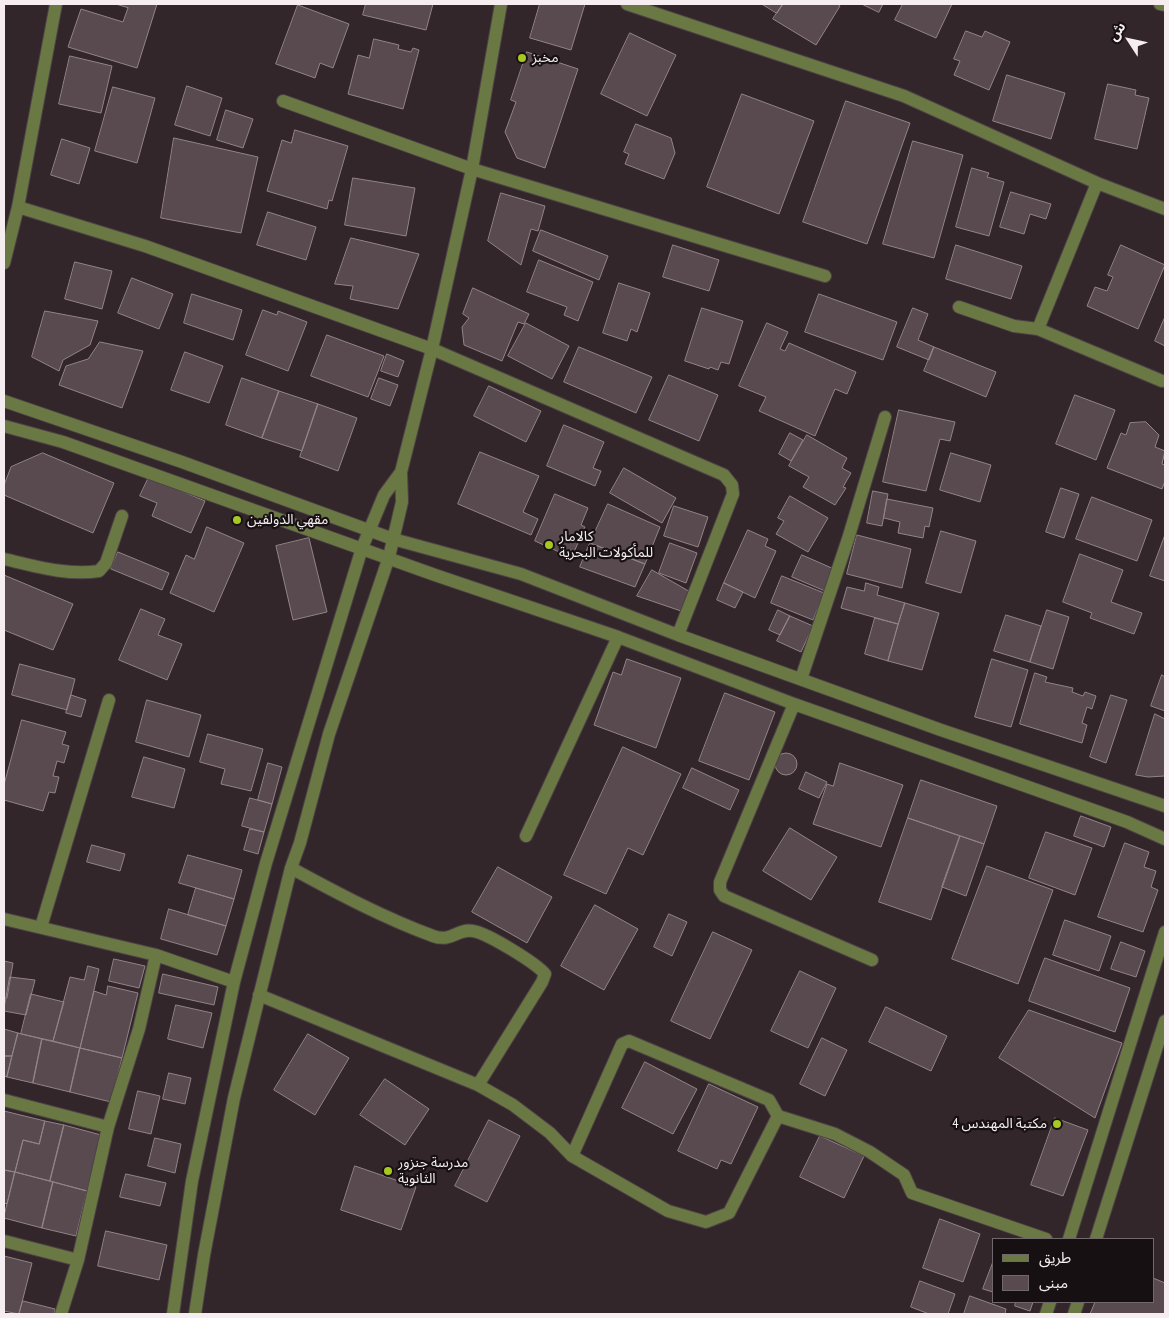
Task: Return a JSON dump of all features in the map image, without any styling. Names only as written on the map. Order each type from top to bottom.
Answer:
[{"type":"street","points":[[4,263],[18,207],[56,4]]},
{"type":"street","points":[[195,1314],[204,1255],[234,1098],[291,868],[300,843],[329,734],[389,557],[402,502],[402,472],[432,349],[472,169],[500,4]]},
{"type":"street","points":[[627,4],[904,96],[1097,183],[1165,209]]},
{"type":"street","points":[[1160,4],[1165,5]]},
{"type":"street","points":[[283,101],[472,169],[825,276]]},
{"type":"street","points":[[1038,329],[1097,183]]},
{"type":"street","points":[[18,207],[154,249],[432,349],[724,475],[732,485],[733,494],[678,635]]},
{"type":"street","points":[[959,307],[1014,326],[1038,329],[1162,382]]},
{"type":"street","points":[[4,401],[393,539],[521,574],[678,635],[941,730],[1165,806]]},
{"type":"street","points":[[801,678],[848,539],[885,417]]},
{"type":"street","points":[[4,426],[64,442],[618,637],[794,704],[1127,822],[1165,839]]},
{"type":"street","points":[[173,1314],[192,1181],[234,982],[266,863],[362,548],[384,495],[402,472]]},
{"type":"street","points":[[4,559],[50,570],[87,573],[99,571],[106,563],[122,516]]},
{"type":"street","points":[[526,836],[618,637]]},
{"type":"street","points":[[42,927],[109,700]]},
{"type":"street","points":[[794,704],[720,882],[720,890],[724,896],[872,960]]},
{"type":"street","points":[[291,868],[376,912],[432,936],[447,939],[462,932],[473,930],[540,967],[545,974],[542,982],[478,1085]]},
{"type":"street","points":[[4,919],[156,956],[234,982]]},
{"type":"street","points":[[1069,1238],[1165,932]]},
{"type":"street","points":[[61,1314],[78,1260],[108,1127],[139,1029],[156,956]]},
{"type":"street","points":[[259,995],[478,1085],[520,1111],[550,1133],[572,1156],[668,1211],[706,1222],[729,1213],[778,1116]]},
{"type":"street","points":[[1096,1238],[1159,1057],[1165,1021]]},
{"type":"street","points":[[572,1156],[622,1044],[629,1041],[769,1100],[778,1116],[835,1134],[870,1152],[904,1175],[912,1193],[1043,1238]]},
{"type":"street","points":[[4,1100],[108,1127]]},
{"type":"street","points":[[4,1241],[78,1260]]},
{"type":"building","points":[[116,4],[157,4],[137,68],[68,47],[81,9],[123,22],[128,8]]},
{"type":"building","points":[[366,4],[433,4],[426,30],[363,15]]},
{"type":"building","points":[[540,4],[585,4],[571,50],[530,38]]},
{"type":"building","points":[[762,4],[783,4],[777,13]]},
{"type":"building","points":[[783,4],[837,4],[840,6],[816,45],[773,19]]},
{"type":"building","points":[[862,4],[883,4],[879,12]]},
{"type":"building","points":[[903,4],[952,4],[936,38],[895,20]]},
{"type":"building","points":[[298,5],[349,24],[333,68],[320,63],[315,78],[276,64]]},
{"type":"building","points":[[966,31],[982,37],[985,31],[1010,42],[989,90],[954,75],[960,61],[954,59]]},
{"type":"building","points":[[630,33],[676,55],[647,116],[601,94]]},
{"type":"building","points":[[374,39],[399,45],[398,49],[411,52],[413,48],[419,50],[403,109],[348,94],[358,55],[369,58]]},
{"type":"building","points":[[527,52],[578,69],[545,168],[517,158],[505,132],[516,102],[511,100]]},
{"type":"building","points":[[70,56],[112,66],[101,113],[59,104]]},
{"type":"building","points":[[1007,75],[1065,93],[1051,139],[993,121]]},
{"type":"building","points":[[1108,84],[1136,90],[1135,95],[1149,98],[1137,149],[1095,139]]},
{"type":"building","points":[[187,86],[222,98],[210,136],[175,125]]},
{"type":"building","points":[[113,87],[155,98],[137,163],[95,151]]},
{"type":"building","points":[[742,94],[814,121],[779,214],[707,187]]},
{"type":"building","points":[[846,101],[910,123],[867,244],[803,222]]},
{"type":"building","points":[[226,110],[253,119],[243,148],[217,140]]},
{"type":"building","points":[[636,124],[671,138],[675,153],[664,179],[625,164],[629,154],[624,152]]},
{"type":"building","points":[[295,130],[348,146],[332,201],[329,200],[327,209],[267,191],[282,140],[291,143]]},
{"type":"building","points":[[174,138],[258,157],[241,233],[161,218]]},
{"type":"building","points":[[62,139],[90,148],[79,184],[51,175]]},
{"type":"building","points":[[913,141],[963,155],[934,258],[883,244]]},
{"type":"building","points":[[972,168],[989,173],[987,177],[1004,182],[989,236],[956,227]]},
{"type":"building","points":[[353,178],[415,188],[406,236],[345,225]]},
{"type":"building","points":[[1011,192],[1051,204],[1046,219],[1030,214],[1024,234],[1000,227]]},
{"type":"building","points":[[501,193],[545,206],[538,231],[531,229],[521,265],[488,241]]},
{"type":"building","points":[[268,212],[316,227],[306,260],[257,245]]},
{"type":"building","points":[[541,230],[608,256],[599,280],[533,251]]},
{"type":"building","points":[[351,238],[419,254],[398,309],[350,299],[353,286],[335,284]]},
{"type":"building","points":[[673,245],[719,260],[709,291],[663,277]]},
{"type":"building","points":[[956,245],[1022,266],[1011,299],[946,279]]},
{"type":"building","points":[[1121,245],[1165,265],[1138,329],[1087,306],[1095,287],[1107,291],[1113,277],[1108,275]]},
{"type":"building","points":[[539,260],[593,282],[578,321],[564,315],[567,307],[527,292]]},
{"type":"building","points":[[75,262],[112,271],[102,309],[65,299]]},
{"type":"building","points":[[132,278],[173,294],[159,329],[118,313]]},
{"type":"building","points":[[619,283],[650,293],[637,332],[631,329],[627,341],[603,333]]},
{"type":"building","points":[[473,288],[529,314],[524,324],[518,322],[502,361],[464,345],[462,327],[469,318],[463,314]]},
{"type":"building","points":[[192,294],[242,310],[233,340],[184,323]]},
{"type":"building","points":[[819,294],[897,322],[883,360],[805,332]]},
{"type":"building","points":[[702,308],[743,321],[729,364],[721,362],[718,370],[685,361]]},
{"type":"building","points":[[913,308],[928,314],[918,340],[934,347],[929,360],[897,347]]},
{"type":"building","points":[[263,310],[277,315],[278,311],[307,322],[288,371],[246,355]]},
{"type":"building","points":[[45,311],[98,321],[90,345],[63,360],[59,371],[32,357]]},
{"type":"building","points":[[1165,317],[1165,346],[1155,341]]},
{"type":"building","points":[[526,323],[569,346],[552,379],[508,356]]},
{"type":"building","points":[[767,323],[788,332],[780,349],[785,351],[789,343],[856,372],[847,394],[835,389],[815,436],[759,411],[766,397],[739,386]]},
{"type":"building","points":[[327,335],[384,356],[368,397],[311,376]]},
{"type":"building","points":[[100,342],[143,351],[122,408],[59,385],[66,366],[88,359]]},
{"type":"building","points":[[579,347],[652,377],[636,413],[564,382]]},
{"type":"building","points":[[934,347],[996,372],[986,397],[924,371]]},
{"type":"building","points":[[185,352],[223,366],[209,403],[171,390]]},
{"type":"building","points":[[387,354],[404,361],[398,377],[381,371]]},
{"type":"building","points":[[669,375],[718,395],[699,441],[649,420]]},
{"type":"building","points":[[242,378],[279,391],[262,438],[226,425]]},
{"type":"building","points":[[379,378],[398,385],[390,406],[371,399]]},
{"type":"building","points":[[489,386],[541,411],[526,442],[474,416]]},
{"type":"building","points":[[279,391],[318,404],[302,451],[262,438]]},
{"type":"building","points":[[1075,395],[1115,410],[1096,460],[1056,444]]},
{"type":"building","points":[[318,404],[357,418],[338,471],[300,457]]},
{"type":"building","points":[[899,410],[955,422],[950,441],[940,439],[926,491],[883,482]]},
{"type":"building","points":[[1146,422],[1159,435],[1155,447],[1165,451],[1162,464],[1165,465],[1165,481],[1162,489],[1107,468],[1121,433],[1126,435],[1130,423]]},
{"type":"building","points":[[564,425],[604,442],[593,468],[601,471],[595,486],[547,466]]},
{"type":"building","points":[[790,433],[803,440],[791,461],[779,454]]},
{"type":"building","points":[[807,435],[847,458],[842,468],[851,473],[843,487],[846,488],[835,505],[803,487],[809,477],[789,466]]},
{"type":"building","points":[[480,452],[539,476],[523,512],[538,519],[531,535],[458,504]]},
{"type":"building","points":[[43,453],[114,483],[93,533],[4,495],[4,485],[11,467]]},
{"type":"building","points":[[951,453],[991,465],[980,502],[940,490]]},
{"type":"building","points":[[624,468],[676,498],[662,523],[610,493]]},
{"type":"building","points":[[149,477],[205,501],[191,533],[152,516],[157,503],[140,496]]},
{"type":"building","points":[[1061,488],[1079,494],[1064,538],[1046,532]]},
{"type":"building","points":[[873,491],[888,494],[882,526],[867,523]]},
{"type":"building","points":[[555,494],[588,508],[581,525],[585,527],[574,552],[570,550],[568,556],[535,541]]},
{"type":"building","points":[[790,496],[828,518],[808,552],[776,534],[784,521],[778,518]]},
{"type":"building","points":[[1092,497],[1152,520],[1137,561],[1076,539]]},
{"type":"building","points":[[887,499],[933,508],[929,527],[925,526],[923,538],[898,533],[900,522],[884,518]]},
{"type":"building","points":[[608,504],[660,527],[645,564],[590,543]]},
{"type":"building","points":[[674,506],[708,517],[698,547],[664,536]]},
{"type":"building","points":[[207,527],[244,543],[214,612],[170,593],[186,555],[194,559]]},
{"type":"building","points":[[748,530],[768,539],[765,546],[776,551],[755,598],[724,583]]},
{"type":"building","points":[[941,531],[976,541],[961,593],[926,583]]},
{"type":"building","points":[[857,535],[911,549],[902,588],[847,574]]},
{"type":"building","points":[[1165,535],[1165,581],[1150,576]]},
{"type":"building","points":[[309,538],[327,612],[293,620],[276,546]]},
{"type":"building","points":[[590,543],[645,564],[635,587],[580,567]]},
{"type":"building","points":[[670,543],[697,553],[686,583],[659,573]]},
{"type":"building","points":[[118,552],[169,573],[162,590],[111,569]]},
{"type":"building","points":[[1080,554],[1123,570],[1111,602],[1142,613],[1134,634],[1090,618],[1092,613],[1063,602]]},
{"type":"building","points":[[802,555],[834,569],[825,591],[792,577]]},
{"type":"building","points":[[652,570],[692,593],[681,611],[637,596]]},
{"type":"building","points":[[4,575],[73,604],[53,650],[4,630]]},
{"type":"building","points":[[782,576],[824,593],[813,620],[771,603]]},
{"type":"building","points":[[724,583],[743,592],[735,608],[717,600]]},
{"type":"building","points":[[866,583],[879,587],[877,595],[905,603],[898,624],[841,608],[847,587],[864,591]]},
{"type":"building","points":[[905,603],[939,613],[922,670],[888,661]]},
{"type":"building","points":[[141,609],[165,619],[158,635],[182,644],[167,680],[119,660]]},
{"type":"building","points":[[778,610],[790,616],[780,635],[769,630]]},
{"type":"building","points":[[1047,610],[1069,617],[1053,669],[1030,662]]},
{"type":"building","points":[[1006,615],[1041,626],[1030,662],[994,651]]},
{"type":"building","points":[[790,616],[813,626],[801,652],[777,641]]},
{"type":"building","points":[[875,618],[898,624],[888,661],[865,654]]},
{"type":"building","points":[[627,659],[681,678],[656,748],[594,725],[613,672],[621,675]]},
{"type":"building","points":[[992,659],[1028,670],[1011,727],[975,717]]},
{"type":"building","points":[[20,664],[75,679],[67,710],[12,695]]},
{"type":"building","points":[[1035,673],[1047,677],[1045,682],[1073,688],[1072,692],[1083,696],[1085,692],[1096,696],[1092,709],[1087,707],[1082,723],[1087,725],[1082,743],[1020,724]]},
{"type":"building","points":[[1162,675],[1165,677],[1165,711],[1151,706]]},
{"type":"building","points":[[725,693],[775,712],[749,780],[699,761]]},
{"type":"building","points":[[71,695],[86,700],[81,717],[66,713]]},
{"type":"building","points":[[1111,695],[1127,700],[1106,763],[1090,757]]},
{"type":"building","points":[[147,700],[201,715],[189,757],[136,742]]},
{"type":"building","points":[[1155,714],[1165,719],[1165,776],[1148,777],[1136,775]]},
{"type":"building","points":[[22,720],[66,732],[62,744],[69,746],[64,763],[57,761],[53,776],[59,777],[55,793],[49,792],[43,811],[4,800],[4,785]]},
{"type":"building","points":[[208,734],[263,749],[251,791],[221,784],[225,769],[200,762]]},
{"type":"building","points":[[623,747],[681,774],[643,855],[628,848],[606,894],[564,875]]},
{"type":"building","points":[[786,753],[794,756],[797,764],[794,772],[786,775],[778,772],[775,764],[778,756]]},
{"type":"building","points":[[144,757],[185,769],[174,808],[132,797]]},
{"type":"building","points":[[268,763],[282,767],[272,804],[258,800]]},
{"type":"building","points":[[840,763],[903,785],[881,847],[813,824],[827,784],[833,786]]},
{"type":"building","points":[[692,768],[739,790],[730,810],[683,788]]},
{"type":"building","points":[[806,772],[827,782],[819,798],[799,789]]},
{"type":"building","points":[[921,780],[997,806],[984,844],[908,818]]},
{"type":"building","points":[[250,798],[272,804],[264,832],[242,826]]},
{"type":"building","points":[[1081,816],[1111,827],[1104,847],[1074,836]]},
{"type":"building","points":[[908,818],[960,836],[931,920],[879,902]]},
{"type":"building","points":[[790,828],[837,857],[811,900],[763,871]]},
{"type":"building","points":[[250,829],[264,832],[258,854],[244,850]]},
{"type":"building","points":[[1046,832],[1092,848],[1075,895],[1029,878]]},
{"type":"building","points":[[960,836],[984,844],[966,896],[942,887]]},
{"type":"building","points":[[1125,843],[1149,852],[1144,867],[1156,871],[1151,887],[1158,890],[1143,932],[1098,917]]},
{"type":"building","points":[[92,845],[125,854],[120,871],[87,862]]},
{"type":"building","points":[[188,855],[242,870],[234,899],[179,883]]},
{"type":"building","points":[[987,866],[1053,890],[1018,984],[952,959]]},
{"type":"building","points":[[498,867],[552,897],[527,943],[472,912]]},
{"type":"building","points":[[196,888],[234,899],[226,926],[188,915]]},
{"type":"building","points":[[595,905],[638,929],[604,990],[561,966]]},
{"type":"building","points":[[169,909],[226,926],[217,955],[161,939]]},
{"type":"building","points":[[669,914],[687,922],[672,956],[654,947]]},
{"type":"building","points":[[1065,920],[1111,936],[1099,971],[1053,955]]},
{"type":"building","points":[[713,932],[752,950],[710,1039],[671,1021]]},
{"type":"building","points":[[1121,942],[1145,951],[1136,977],[1111,969]]},
{"type":"building","points":[[1045,958],[1130,988],[1115,1032],[1029,1001]]},
{"type":"building","points":[[114,959],[145,966],[139,988],[109,981]]},
{"type":"building","points":[[4,961],[13,963],[7,998],[4,998]]},
{"type":"building","points":[[88,966],[99,969],[80,1048],[53,1041],[70,977],[84,980]]},
{"type":"building","points":[[800,971],[836,988],[808,1048],[771,1031]]},
{"type":"building","points":[[163,974],[218,987],[214,1005],[159,993]]},
{"type":"building","points":[[10,977],[35,980],[26,1015],[4,1011]]},
{"type":"building","points":[[108,986],[138,993],[122,1058],[80,1048],[94,991],[106,995]]},
{"type":"building","points":[[31,994],[64,1002],[53,1041],[21,1034]]},
{"type":"building","points":[[176,1005],[212,1013],[203,1048],[168,1039]]},
{"type":"building","points":[[886,1007],[947,1036],[931,1071],[869,1042]]},
{"type":"building","points":[[1029,1010],[1122,1043],[1095,1118],[999,1058]]},
{"type":"building","points":[[4,1029],[18,1033],[12,1056],[4,1056]]},
{"type":"building","points":[[18,1033],[42,1039],[33,1083],[7,1077]]},
{"type":"building","points":[[308,1034],[349,1058],[315,1115],[274,1090]]},
{"type":"building","points":[[822,1038],[847,1050],[825,1096],[800,1084]]},
{"type":"building","points":[[42,1039],[80,1048],[70,1092],[33,1083]]},
{"type":"building","points":[[80,1048],[122,1058],[111,1102],[70,1092]]},
{"type":"building","points":[[4,1056],[12,1056],[7,1077],[4,1076]]},
{"type":"building","points":[[645,1062],[697,1089],[673,1134],[622,1108]]},
{"type":"building","points":[[169,1073],[191,1078],[185,1104],[163,1099]]},
{"type":"building","points":[[385,1079],[429,1109],[405,1145],[360,1115]]},
{"type":"building","points":[[709,1084],[758,1107],[731,1164],[721,1160],[717,1169],[678,1151]]},
{"type":"building","points":[[138,1091],[160,1096],[151,1134],[129,1129]]},
{"type":"building","points":[[4,1111],[45,1121],[39,1144],[23,1140],[15,1172],[4,1170]]},
{"type":"building","points":[[1055,1118],[1088,1130],[1063,1196],[1031,1185]]},
{"type":"building","points":[[489,1120],[520,1136],[487,1202],[455,1186]]},
{"type":"building","points":[[45,1121],[64,1125],[50,1181],[15,1172],[23,1140],[39,1144]]},
{"type":"building","points":[[64,1125],[101,1135],[87,1191],[50,1181]]},
{"type":"building","points":[[820,1136],[864,1156],[844,1198],[800,1177]]},
{"type":"building","points":[[155,1138],[181,1144],[175,1173],[148,1166]]},
{"type":"building","points":[[355,1166],[416,1187],[401,1230],[341,1210]]},
{"type":"building","points":[[4,1170],[15,1172],[7,1204],[4,1203]]},
{"type":"building","points":[[15,1172],[53,1182],[42,1228],[4,1218]]},
{"type":"building","points":[[126,1174],[166,1183],[160,1206],[120,1197]]},
{"type":"building","points":[[53,1182],[87,1191],[76,1236],[42,1228]]},
{"type":"building","points":[[940,1219],[980,1234],[963,1282],[923,1268]]},
{"type":"building","points":[[106,1231],[167,1245],[159,1280],[98,1266]]},
{"type":"building","points":[[4,1256],[32,1263],[19,1314],[4,1311]]},
{"type":"building","points":[[992,1265],[992,1292],[983,1289]]},
{"type":"building","points":[[1154,1278],[1165,1283],[1165,1314],[1090,1314],[1095,1303],[1154,1303]]},
{"type":"building","points":[[920,1281],[955,1294],[948,1314],[929,1314],[911,1307]]},
{"type":"building","points":[[970,1296],[1006,1309],[1005,1314],[964,1314]]},
{"type":"building","points":[[23,1301],[55,1309],[54,1314],[19,1314]]},
{"type":"building","points":[[1016,1303],[1033,1303],[1030,1311],[1015,1306]]},
{"type":"place","name":"مخبز","points":[[522,58]]},
{"type":"place","name":"مقهي الدولفين","points":[[237,520]]},
{"type":"place","name":"كالامار للمأكولات البحرية","points":[[549,545]]},
{"type":"place","name":"مكتبة المهندس 4","points":[[1057,1124]]},
{"type":"place","name":"مدرسة جنزور الثانوية","points":[[388,1171]]}]
